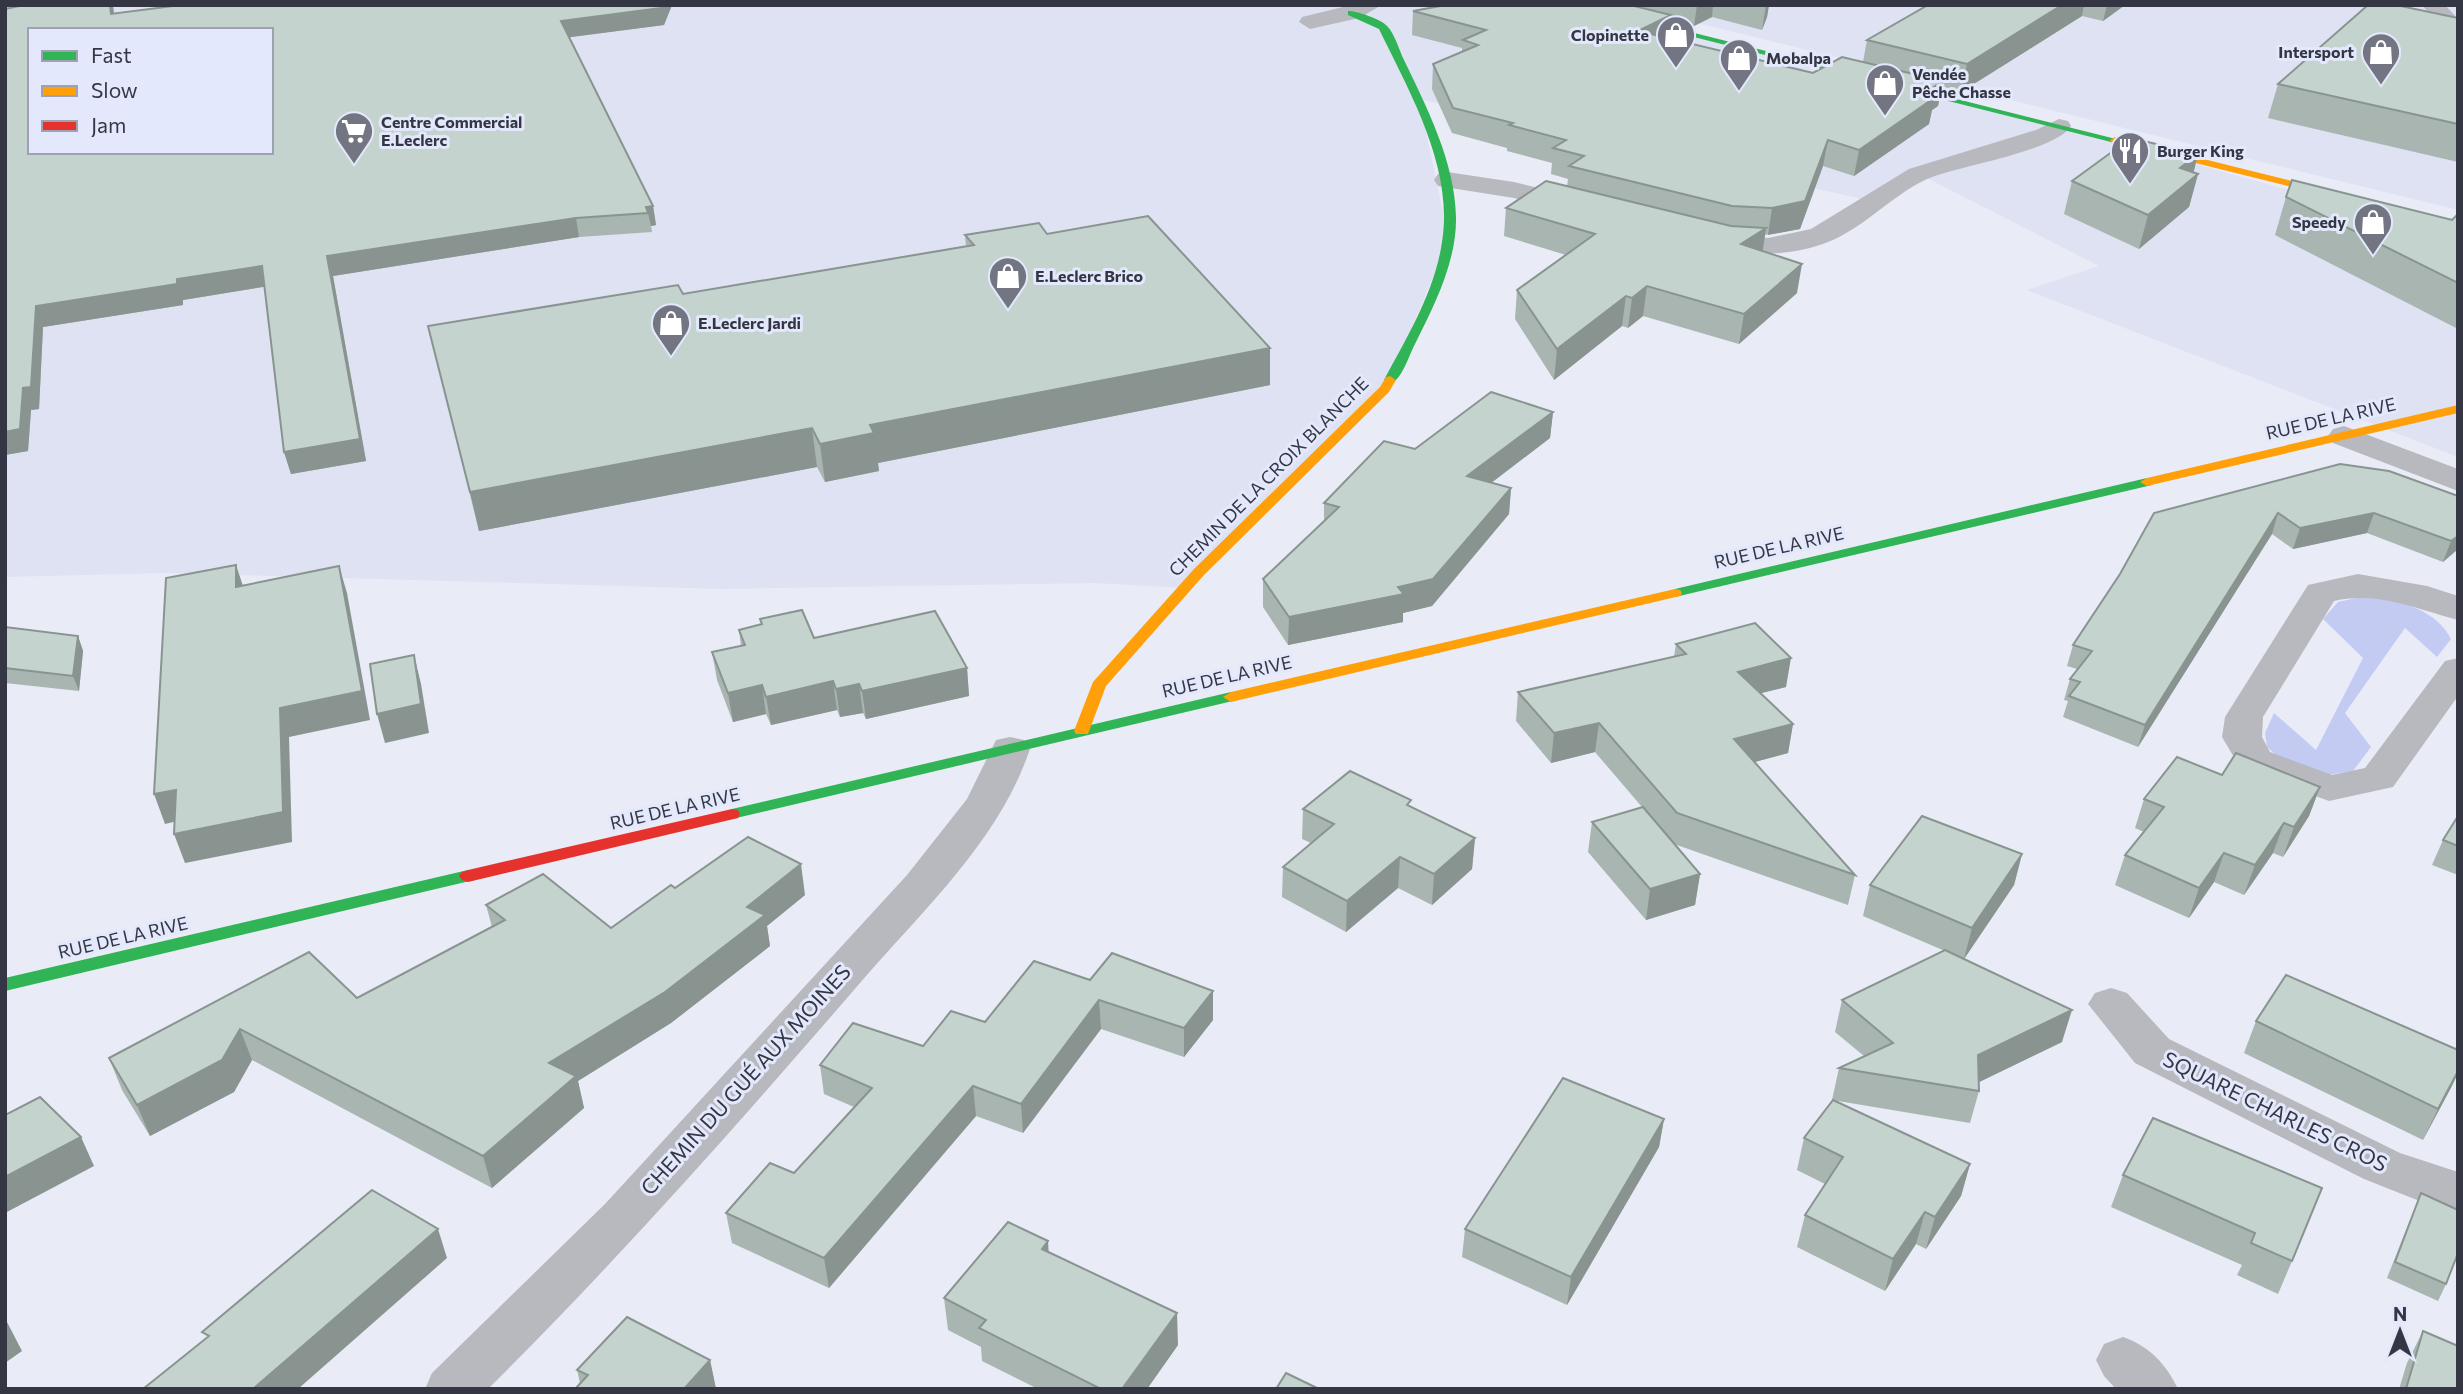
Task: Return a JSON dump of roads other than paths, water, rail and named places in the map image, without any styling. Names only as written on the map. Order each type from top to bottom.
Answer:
[{"type":"street","points":[[1571,5],[2360,201]]},
{"type":"street","points":[[2433,5],[2458,33]]},
{"type":"street","points":[[1307,21],[1354,8]]},
{"type":"street","name":"CHEMIN DE LA CROIX BLANCHE","points":[[1082,731],[1098,685],[1199,572],[1385,389],[1426,311],[1449,241],[1447,180],[1418,99],[1383,27],[1354,8]]},
{"type":"street","points":[[1688,234],[1728,244],[1768,246],[1819,236],[1918,174],[2045,135],[2059,127]]},
{"type":"street","points":[[1447,180],[1514,190],[1608,214]]},
{"type":"street","name":"RUE DE LA RIVE","points":[[5,985],[2458,409]]},
{"type":"street","points":[[2344,436],[2458,481]]},
{"type":"street","points":[[2458,609],[2427,597],[2358,585],[2322,593],[2244,717],[2242,737],[2255,760],[2329,788],[2379,778],[2458,669]]},
{"type":"street","name":"CHEMIN DU GUÉ AUX MOINES","points":[[452,1389],[594,1249],[950,852],[997,783],[1010,749]]},
{"type":"street","name":"SQUARE CHARLES CROS","points":[[2111,1004],[2152,1051],[2382,1166],[2435,1186],[2458,1191]]},
{"type":"place","name":"Clopinette","points":[[1676,69]]},
{"type":"place","name":"Intersport","points":[[2381,86]]},
{"type":"place","name":"Mobalpa","points":[[1739,92]]},
{"type":"place","name":"Vendée Pêche Chasse","points":[[1885,117]]},
{"type":"place","name":"Centre Commercial E.Leclerc","points":[[354,165]]},
{"type":"place","name":"Burger King","points":[[2130,185]]},
{"type":"place","name":"Speedy","points":[[2373,256]]},
{"type":"place","name":"E.Leclerc Brico","points":[[1008,310]]},
{"type":"place","name":"E.Leclerc Jardi","points":[[671,357]]}]
